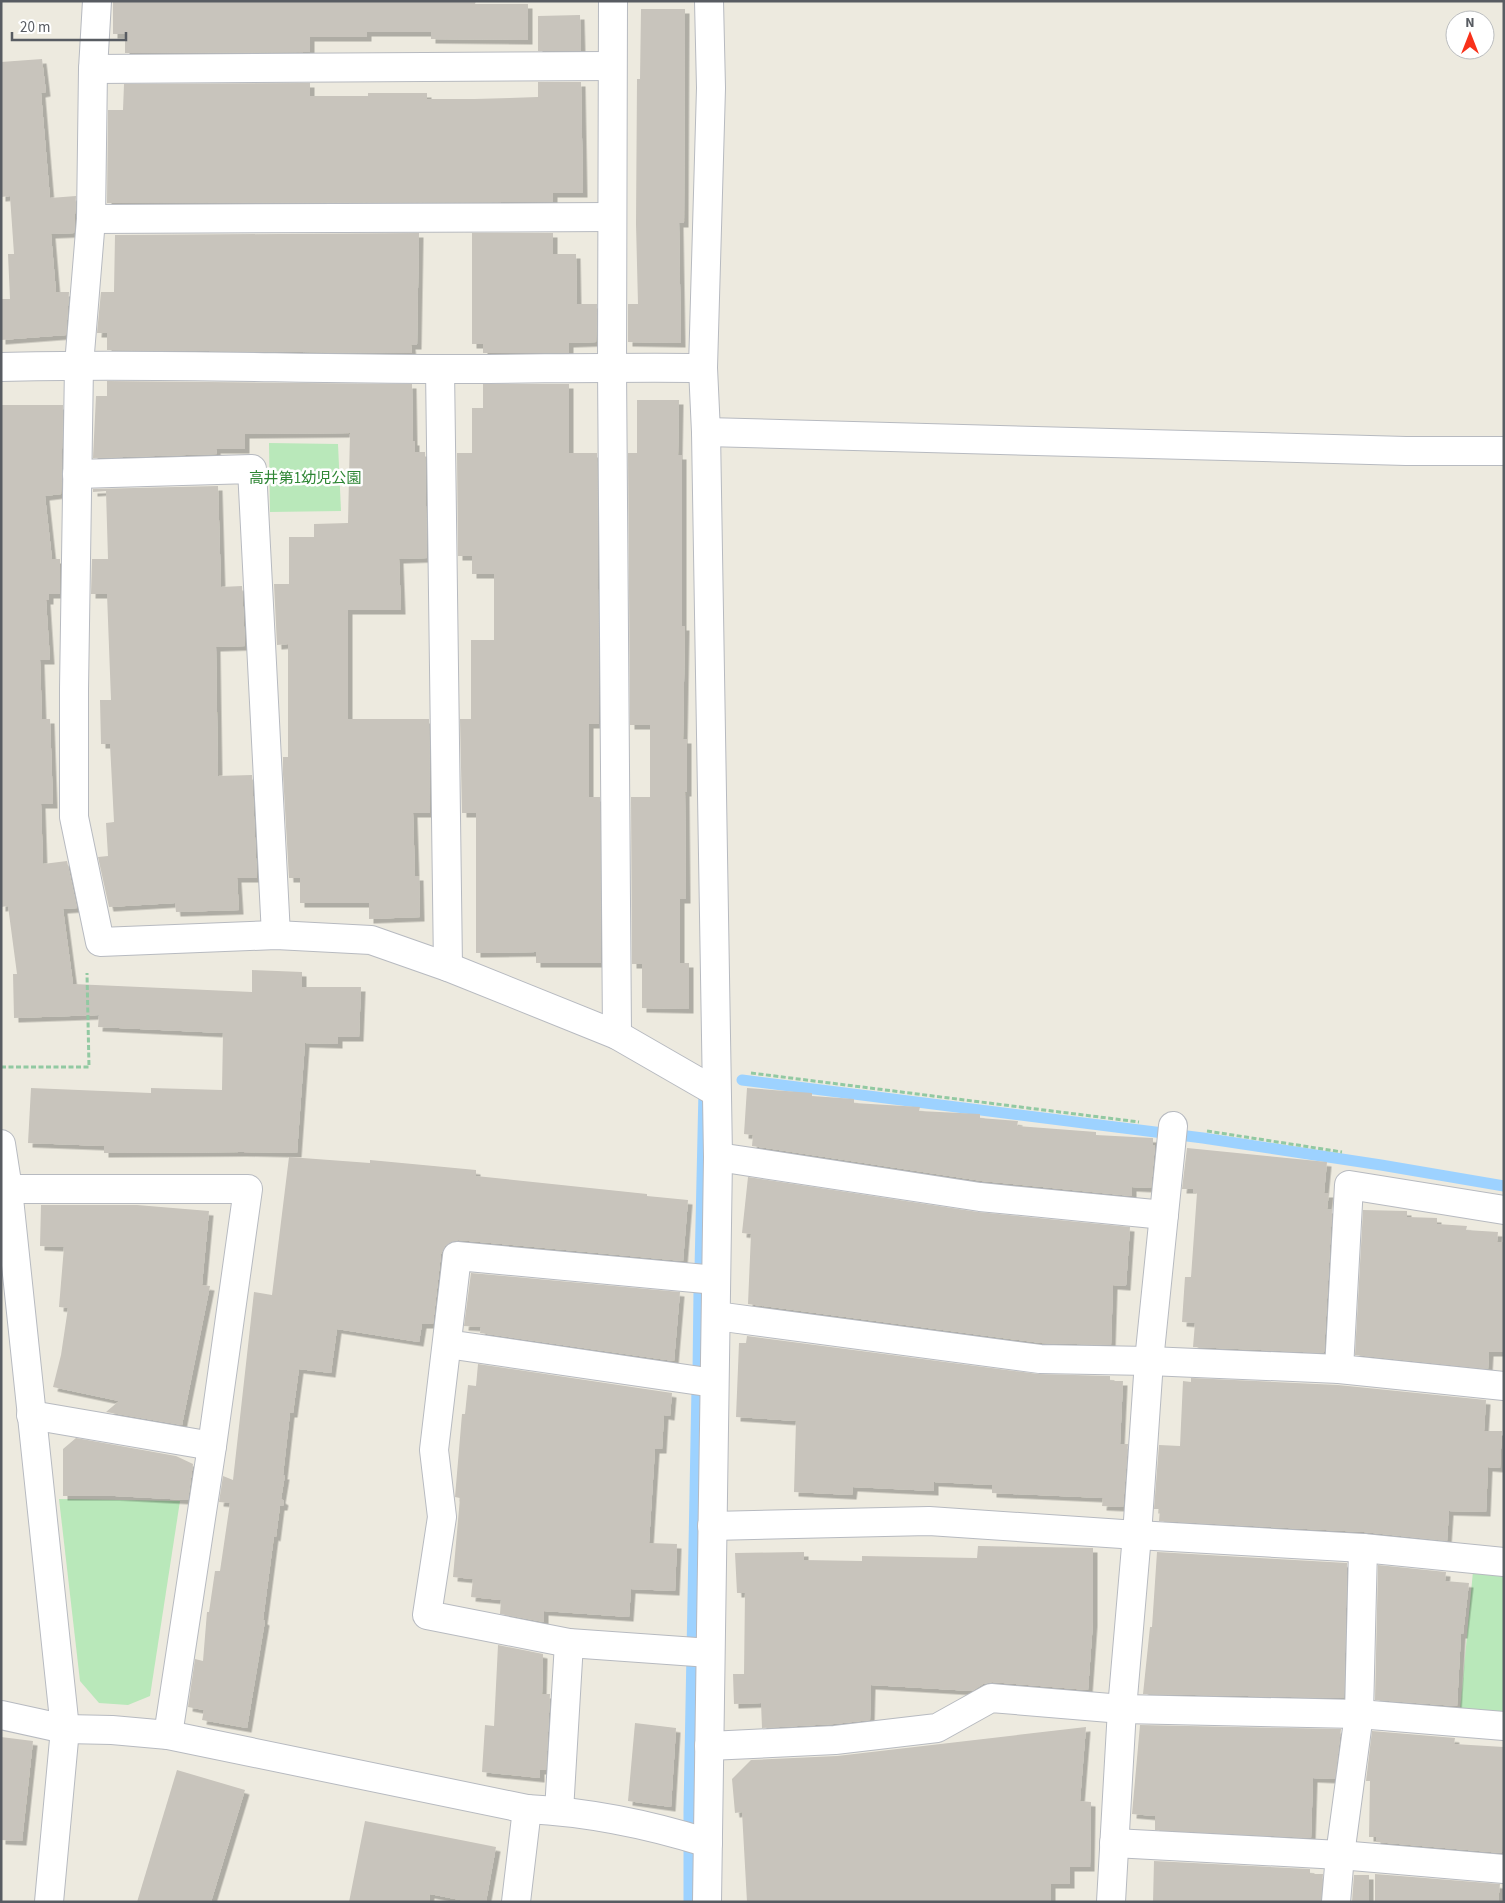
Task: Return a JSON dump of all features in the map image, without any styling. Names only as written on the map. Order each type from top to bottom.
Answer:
[{"type":"street","points":[[97,1],[93,69],[91,219],[80,365],[77,474],[74,817],[100,942],[276,935],[371,940],[448,966],[617,1035],[716,1080]]},
{"type":"street","points":[[613,1],[611,217],[617,1035]]},
{"type":"street","points":[[707,1902],[718,1157],[706,432],[703,368],[711,88],[709,1]]},
{"type":"street","points":[[93,69],[611,66]]},
{"type":"street","points":[[91,219],[611,217]]},
{"type":"street","points":[[1,367],[80,365],[440,369],[703,368]]},
{"type":"street","points":[[440,369],[448,966]]},
{"type":"street","points":[[706,432],[1406,451],[1504,451]]},
{"type":"street","points":[[77,474],[252,469],[276,935]]},
{"type":"street","points":[[1111,1902],[1122,1709],[1137,1535],[1148,1361],[1172,1133]]},
{"type":"street","points":[[1,1144],[8,1189],[30,1415],[65,1729],[49,1902]]},
{"type":"street","points":[[718,1157],[980,1197],[1164,1215]]},
{"type":"street","points":[[1338,1369],[1350,1185],[1504,1210]]},
{"type":"street","points":[[8,1189],[248,1189],[212,1446],[168,1736]]},
{"type":"street","points":[[710,1653],[673,1652],[569,1643],[427,1615],[442,1517],[434,1450],[457,1256],[716,1280]]},
{"type":"street","points":[[716,1316],[1040,1359],[1148,1361],[1338,1369],[1504,1386]]},
{"type":"street","points":[[447,1344],[714,1383]]},
{"type":"street","points":[[30,1415],[212,1446]]},
{"type":"street","points":[[712,1526],[929,1521],[1363,1548],[1504,1562]]},
{"type":"street","points":[[1336,1902],[1340,1855],[1359,1714],[1363,1548]]},
{"type":"street","points":[[559,1811],[569,1643]]},
{"type":"street","points":[[709,1746],[835,1740],[937,1728],[991,1698],[1122,1709],[1359,1714],[1504,1726]]},
{"type":"street","points":[[1,1715],[65,1729],[112,1730],[168,1736],[527,1809],[559,1811],[674,1832],[708,1843]]},
{"type":"street","points":[[516,1902],[527,1809]]},
{"type":"street","points":[[1114,1843],[1340,1855],[1504,1869]]},
{"type":"path","points":[[1,1067],[89,1067],[87,968],[100,942]]},
{"type":"path","points":[[716,1080],[1172,1133]]},
{"type":"green space","name":"高井第1幼児公園","points":[[269,443],[338,444],[341,511],[270,512]]},
{"type":"green space","points":[[59,1499],[180,1501],[150,1696],[128,1705],[99,1703],[80,1681]]},
{"type":"green space","points":[[1473,1571],[1504,1574],[1504,1715],[1460,1711]]},
{"type":"building","points":[[113,1],[476,1],[475,4],[528,4],[528,40],[431,39],[431,32],[367,32],[367,37],[310,37],[310,52],[125,53],[125,34],[113,34]]},
{"type":"building","points":[[641,9],[685,9],[684,223],[679,223],[681,343],[628,342],[628,304],[638,304],[636,224],[637,79],[640,79]]},
{"type":"building","points":[[580,15],[581,51],[538,51],[538,16]]},
{"type":"building","points":[[42,59],[46,92],[41,93],[50,198],[76,196],[74,233],[51,234],[56,292],[69,292],[66,335],[1,340],[1,299],[10,299],[8,254],[14,254],[10,196],[1,197],[1,62]]},
{"type":"building","points":[[538,82],[581,82],[583,193],[553,193],[553,202],[107,203],[108,110],[123,110],[124,84],[310,83],[310,96],[368,96],[368,93],[427,93],[427,99],[474,99],[538,97]]},
{"type":"building","points":[[419,233],[417,345],[411,345],[412,353],[107,350],[107,333],[97,333],[101,292],[114,292],[115,235]]},
{"type":"building","points":[[472,233],[553,233],[553,254],[576,254],[577,304],[597,304],[596,342],[569,343],[569,353],[483,353],[483,344],[472,344]]},
{"type":"building","points":[[107,381],[412,384],[413,441],[415,441],[415,452],[425,452],[427,558],[399,559],[401,610],[348,610],[348,719],[429,719],[430,813],[413,813],[415,876],[419,876],[420,917],[369,919],[369,903],[300,903],[300,878],[289,878],[283,774],[283,757],[288,757],[288,644],[277,645],[274,584],[289,584],[289,537],[314,537],[314,524],[348,523],[350,433],[245,434],[245,449],[216,449],[217,454],[93,458],[96,396],[107,396]]},
{"type":"building","points":[[483,384],[569,384],[569,453],[597,453],[599,724],[589,724],[589,797],[600,797],[601,963],[536,963],[536,952],[476,953],[476,813],[462,813],[460,719],[471,719],[471,640],[494,640],[494,574],[472,574],[472,556],[458,556],[457,453],[472,453],[472,408],[483,408]]},
{"type":"building","points":[[637,400],[679,400],[678,455],[682,455],[682,626],[685,626],[683,739],[687,739],[687,792],[685,792],[686,899],[680,899],[680,963],[689,963],[689,1009],[642,1008],[642,964],[632,964],[631,797],[650,797],[650,725],[630,725],[628,453],[637,453]]},
{"type":"building","points":[[1,405],[63,405],[61,494],[45,496],[52,559],[60,559],[60,594],[49,594],[49,600],[46,600],[50,660],[40,660],[42,719],[50,719],[53,804],[41,804],[43,864],[67,861],[77,908],[63,909],[73,984],[252,992],[252,970],[302,972],[302,987],[361,987],[359,1037],[338,1037],[338,1044],[305,1043],[297,1153],[104,1153],[104,1146],[28,1143],[31,1088],[151,1093],[151,1088],[222,1090],[223,1033],[98,1027],[99,1015],[14,1018],[13,974],[17,974],[8,906],[1,907]]},
{"type":"building","points":[[218,486],[221,587],[242,586],[245,646],[216,647],[218,776],[252,775],[257,878],[237,878],[239,910],[176,912],[175,903],[109,907],[98,857],[108,856],[106,823],[114,822],[110,744],[101,744],[100,700],[111,700],[107,594],[91,594],[92,559],[108,559],[106,491],[93,492],[93,489]]},
{"type":"building","points":[[747,1088],[812,1093],[812,1096],[854,1099],[854,1103],[920,1107],[919,1111],[980,1114],[980,1118],[1018,1121],[1017,1126],[1096,1132],[1096,1135],[1153,1138],[1153,1145],[1155,1145],[1151,1188],[1132,1187],[1132,1196],[982,1181],[752,1146],[753,1135],[744,1134]]},
{"type":"building","points":[[1187,1148],[1327,1162],[1324,1193],[1329,1193],[1327,1209],[1332,1209],[1324,1353],[1193,1347],[1195,1323],[1182,1322],[1185,1277],[1191,1277],[1197,1193],[1193,1193],[1193,1189],[1182,1189]]},
{"type":"building","points":[[289,1157],[370,1163],[370,1160],[476,1170],[476,1176],[688,1200],[683,1261],[458,1240],[451,1242],[445,1246],[441,1254],[433,1324],[422,1324],[419,1342],[337,1329],[331,1373],[299,1369],[293,1413],[290,1413],[281,1499],[284,1501],[283,1506],[280,1506],[276,1537],[274,1536],[263,1620],[265,1621],[247,1728],[202,1720],[204,1710],[188,1707],[195,1659],[203,1661],[207,1612],[209,1612],[215,1571],[220,1571],[230,1503],[219,1502],[223,1476],[233,1480],[254,1292],[272,1295]]},
{"type":"building","points":[[748,1177],[978,1212],[1130,1227],[1126,1286],[1113,1285],[1111,1345],[1041,1343],[748,1304],[751,1234],[742,1233]]},
{"type":"building","points":[[41,1205],[137,1205],[209,1211],[202,1285],[210,1286],[182,1425],[106,1412],[119,1401],[53,1387],[61,1355],[68,1308],[59,1307],[64,1247],[40,1246]]},
{"type":"building","points":[[1363,1210],[1407,1211],[1407,1217],[1437,1218],[1437,1224],[1467,1226],[1466,1230],[1498,1232],[1497,1242],[1504,1242],[1504,1352],[1489,1352],[1488,1369],[1355,1355]]},
{"type":"building","points":[[471,1273],[680,1292],[674,1361],[480,1333],[481,1327],[464,1326]]},
{"type":"building","points":[[747,1336],[1038,1374],[1110,1376],[1110,1381],[1123,1381],[1120,1444],[1128,1444],[1123,1507],[1102,1506],[1103,1498],[992,1493],[992,1485],[934,1482],[934,1491],[853,1487],[852,1495],[794,1492],[796,1421],[736,1417],[739,1343],[746,1343]]},
{"type":"building","points":[[478,1364],[672,1393],[670,1416],[664,1415],[662,1449],[655,1449],[649,1543],[677,1544],[675,1591],[631,1589],[629,1617],[544,1611],[544,1622],[500,1614],[501,1600],[471,1597],[473,1579],[453,1577],[460,1498],[455,1497],[462,1414],[465,1414],[468,1385],[476,1386]]},
{"type":"building","points":[[1191,1378],[1338,1385],[1486,1400],[1484,1431],[1502,1431],[1500,1468],[1488,1467],[1486,1512],[1449,1511],[1447,1541],[1364,1532],[1159,1521],[1160,1509],[1154,1509],[1159,1445],[1180,1446],[1183,1381],[1191,1382]]},
{"type":"building","points":[[76,1438],[176,1456],[193,1464],[188,1500],[115,1496],[63,1496],[63,1449]]},
{"type":"building","points":[[978,1546],[1093,1548],[1093,1622],[1088,1690],[992,1682],[983,1684],[972,1691],[871,1685],[870,1720],[762,1728],[761,1703],[734,1704],[733,1674],[744,1674],[745,1593],[737,1593],[735,1553],[804,1552],[804,1560],[862,1561],[862,1556],[977,1558]]},
{"type":"building","points":[[1157,1552],[1347,1563],[1344,1698],[1143,1694],[1150,1627],[1152,1627]]},
{"type":"building","points":[[1378,1565],[1446,1572],[1445,1581],[1469,1583],[1463,1634],[1461,1634],[1457,1706],[1375,1700]]},
{"type":"building","points":[[498,1645],[543,1654],[542,1694],[550,1694],[546,1770],[540,1770],[540,1778],[482,1772],[485,1725],[494,1726]]},
{"type":"building","points":[[635,1723],[676,1728],[671,1807],[628,1801]]},
{"type":"building","points":[[1140,1725],[1341,1729],[1335,1779],[1313,1778],[1311,1838],[1155,1830],[1155,1816],[1132,1814]]},
{"type":"building","points":[[1086,1727],[1080,1801],[1091,1802],[1090,1867],[1070,1867],[1070,1884],[1051,1884],[1051,1902],[747,1902],[742,1812],[735,1813],[732,1779],[751,1760],[837,1756]]},
{"type":"building","points":[[1372,1731],[1455,1738],[1454,1744],[1504,1747],[1502,1853],[1376,1842],[1376,1837],[1369,1837],[1370,1781],[1366,1781]]},
{"type":"building","points":[[1,1737],[33,1741],[22,1841],[1,1840]]},
{"type":"building","points":[[177,1770],[245,1790],[211,1902],[137,1902]]},
{"type":"building","points":[[365,1821],[496,1847],[486,1902],[470,1902],[430,1894],[429,1902],[349,1902]]},
{"type":"building","points":[[1154,1861],[1310,1869],[1310,1874],[1323,1874],[1321,1902],[1153,1902]]},
{"type":"building","points":[[1375,1874],[1500,1884],[1498,1902],[1375,1902]]},
{"type":"building","points":[[1354,1875],[1369,1875],[1369,1902],[1352,1902]]},
{"type":"waterway","points":[[742,1080],[1203,1138],[1504,1186]]},
{"type":"waterway","points":[[700,1269],[704,1090]]},
{"type":"waterway","points":[[698,1372],[699,1291]]},
{"type":"waterway","points":[[689,1902],[697,1387]]}]
